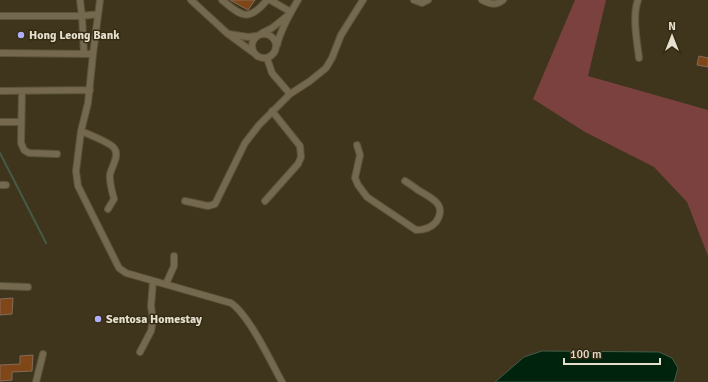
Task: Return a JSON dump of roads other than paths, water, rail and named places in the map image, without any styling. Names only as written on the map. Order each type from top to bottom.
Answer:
[{"type":"street","points":[[80,0],[84,54]]},
{"type":"street","points":[[100,0],[90,90],[81,131],[76,171],[78,186],[120,268],[126,273],[231,303],[250,325],[282,382]]},
{"type":"street","points":[[222,0],[237,13],[245,15],[252,14],[259,10],[269,0],[290,14]]},
{"type":"street","points":[[196,1],[228,34],[261,58],[267,58],[272,56],[276,49],[279,36],[298,0]]},
{"type":"street","points":[[185,201],[208,206],[215,204],[245,143],[272,111],[290,94],[326,68],[332,58],[341,35],[363,0]]},
{"type":"street","points":[[414,0],[422,3],[428,0]]},
{"type":"street","points":[[482,0],[494,5],[503,0]]},
{"type":"street","points":[[638,0],[635,7],[639,58]]},
{"type":"street","points":[[0,16],[82,16],[98,14]]},
{"type":"street","points":[[228,34],[248,37],[259,34],[272,28],[290,14]]},
{"type":"street","points":[[254,53],[251,46],[252,42],[259,34],[268,34],[272,36],[275,41],[276,49]]},
{"type":"street","points":[[0,53],[93,54]]},
{"type":"street","points":[[267,58],[272,73],[290,94]]},
{"type":"street","points":[[0,91],[90,90]]},
{"type":"street","points":[[22,91],[21,143],[24,150],[29,152],[57,154]]},
{"type":"street","points":[[265,201],[298,164],[301,157],[300,146],[272,111]]},
{"type":"street","points":[[0,122],[22,122]]},
{"type":"street","points":[[81,131],[111,144],[115,148],[117,155],[110,174],[114,198],[108,208]]},
{"type":"street","points":[[357,145],[360,155],[355,178],[358,185],[368,197],[416,230],[423,230],[434,225],[438,218],[440,209],[434,199],[406,181]]},
{"type":"street","points":[[166,284],[174,266],[174,256]]},
{"type":"street","points":[[140,352],[151,331],[153,320],[151,306],[153,281]]},
{"type":"street","points":[[0,286],[28,286]]},
{"type":"street","points":[[36,382],[43,354]]},
{"type":"waterway","points":[[0,153],[46,243]]},
{"type":"place","name":"Hong Leong Bank","points":[[21,35]]},
{"type":"place","name":"Sentosa Homestay","points":[[98,319]]}]
